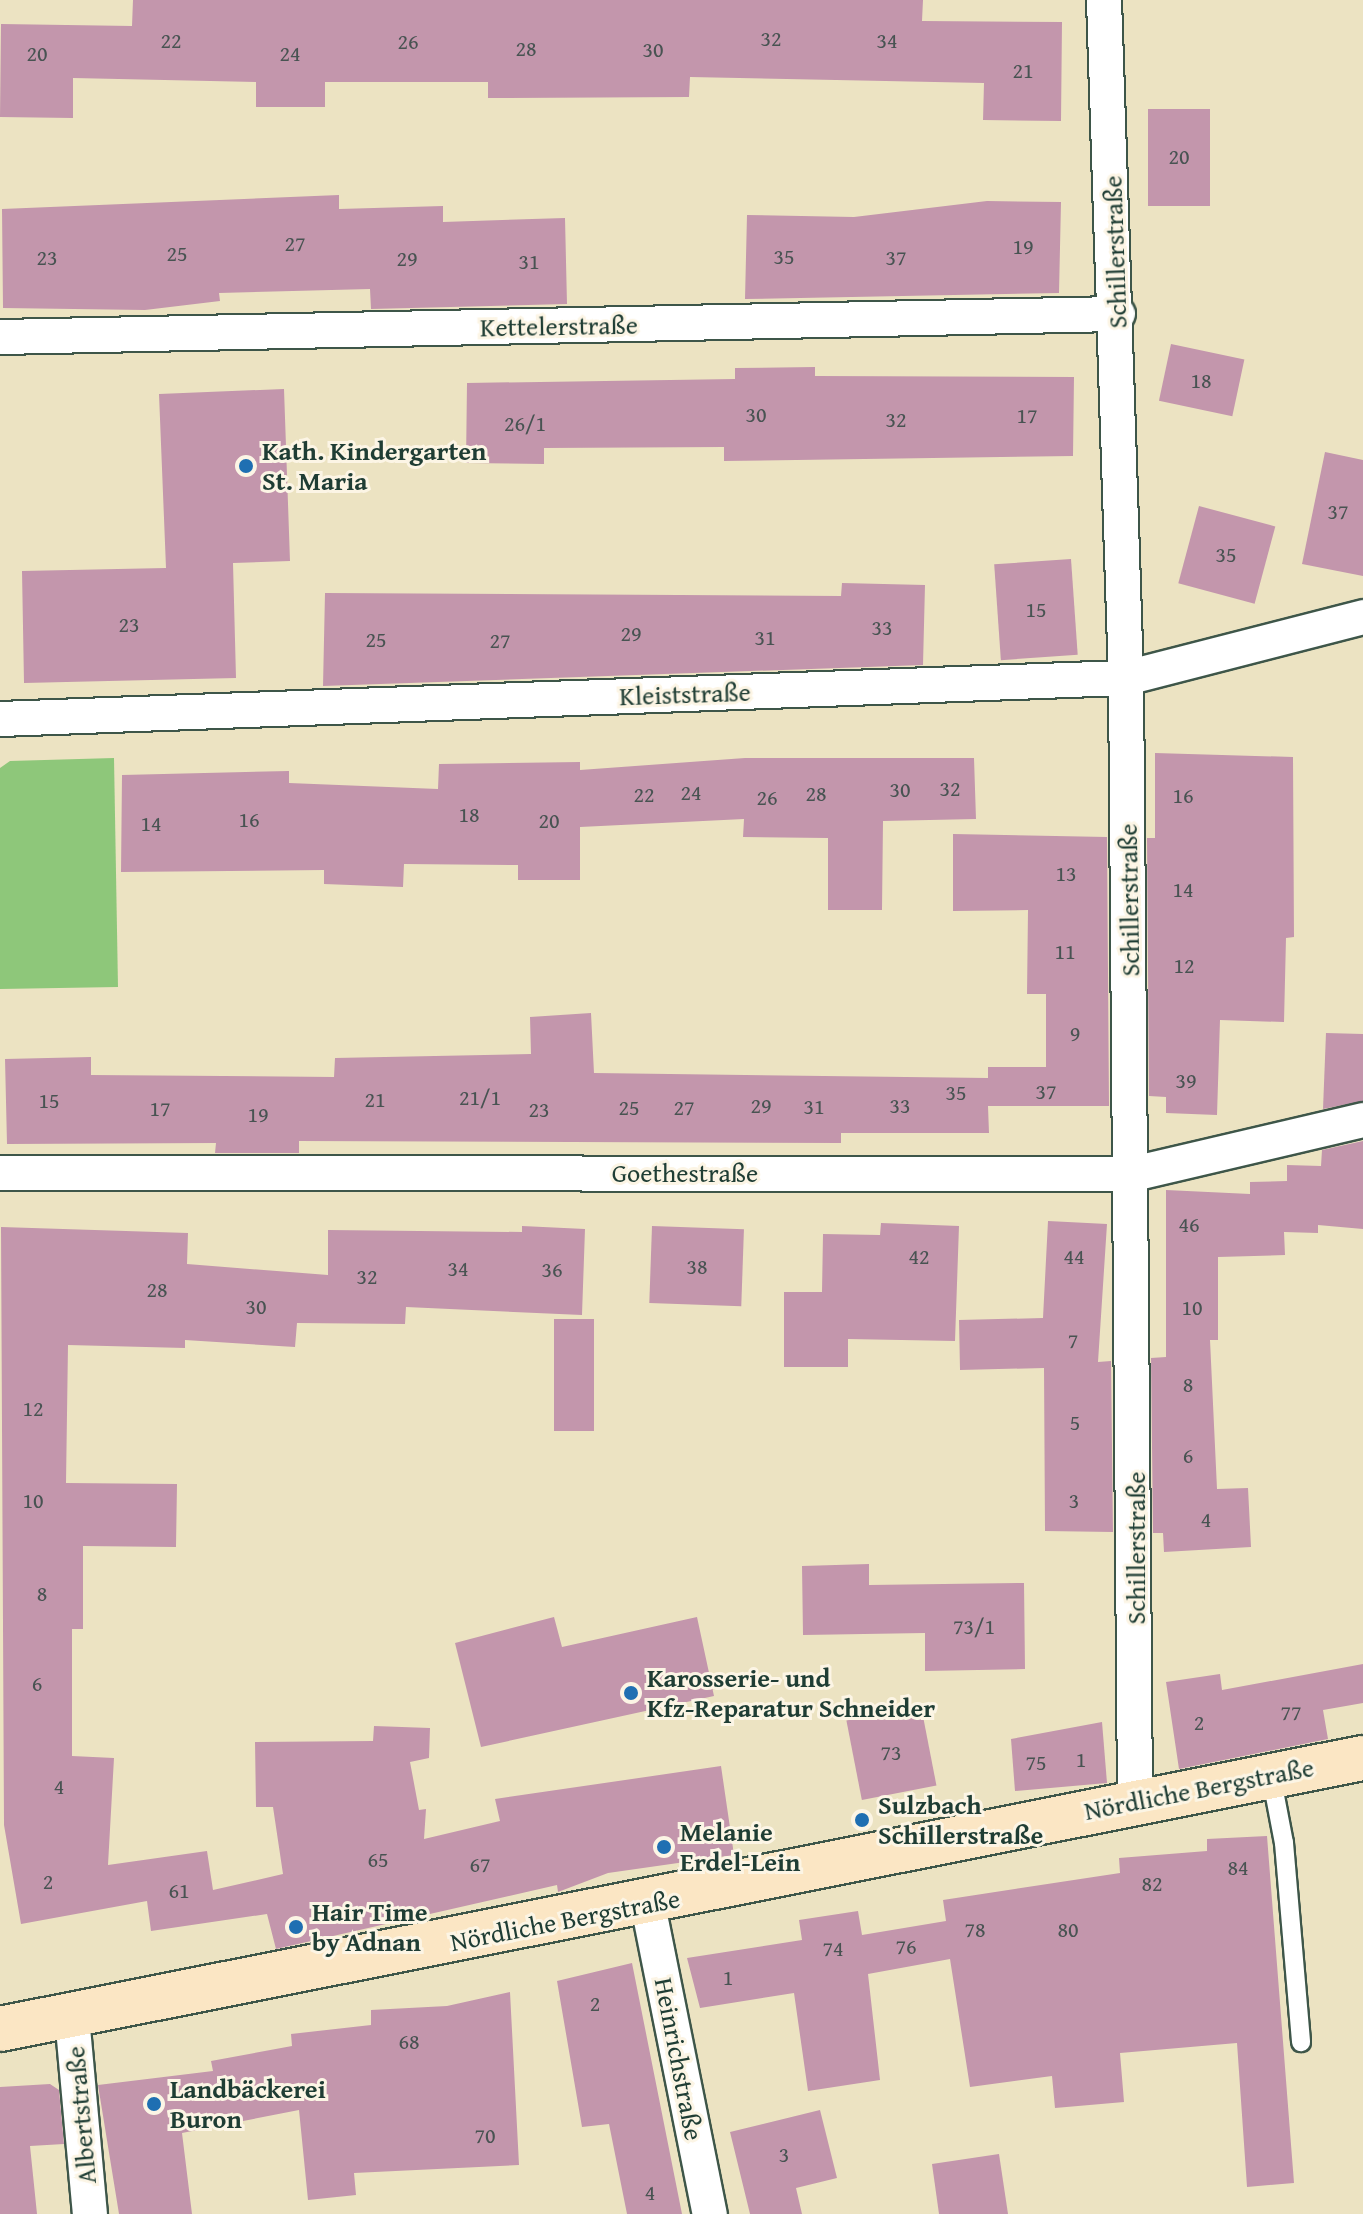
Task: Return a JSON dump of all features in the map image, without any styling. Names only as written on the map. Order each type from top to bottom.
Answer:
[{"type":"main road","name":"Nördliche Bergstraße","points":[[0,2029],[648,1905],[1135,1801],[1363,1758]]},
{"type":"street","name":"Schillerstraße","points":[[1104,0],[1118,314],[1126,678],[1133,1174],[1135,1801]]},
{"type":"street","name":"Kettelerstraße","points":[[0,337],[1118,314]]},
{"type":"street","name":"Kleiststraße","points":[[0,719],[1126,678],[1363,617]]},
{"type":"street","name":"Goethestraße","points":[[0,1173],[1133,1174],[1363,1120]]},
{"type":"street","name":"Heinrichstraße","points":[[648,1905],[710,2214]]},
{"type":"street","name":"Albertstraße","points":[[72,2017],[90,2214]]},
{"type":"lane","points":[[1271,1775],[1284,1843],[1301,2042]]},
{"type":"green space","points":[[114,758],[118,987],[0,989],[0,768],[10,761]]},
{"type":"building","points":[[133,0],[923,0],[922,21],[1062,22],[1061,121],[983,120],[984,83],[690,77],[689,97],[488,98],[488,82],[325,82],[325,107],[256,107],[256,82],[73,78],[73,118],[0,117],[1,24],[132,26]]},
{"type":"building","points":[[1148,109],[1210,109],[1210,206],[1148,206]]},
{"type":"building","points":[[339,195],[339,209],[443,206],[443,222],[565,218],[567,304],[371,309],[370,289],[219,293],[220,301],[145,310],[3,308],[2,209]]},
{"type":"building","points":[[987,201],[1061,202],[1059,293],[745,299],[747,215],[854,217]]},
{"type":"building","points":[[1171,344],[1244,360],[1232,416],[1159,401]]},
{"type":"building","points":[[815,367],[815,376],[1074,377],[1073,456],[724,461],[724,447],[544,448],[544,464],[466,463],[467,383],[735,379],[735,368]]},
{"type":"building","points":[[284,389],[290,561],[233,563],[236,678],[24,683],[22,571],[166,568],[159,394]]},
{"type":"building","points":[[1325,452],[1363,460],[1363,576],[1302,564]]},
{"type":"building","points":[[1199,506],[1275,526],[1255,604],[1178,583]]},
{"type":"building","points":[[1071,559],[1078,655],[1001,660],[994,564]]},
{"type":"building","points":[[842,583],[925,585],[923,665],[323,686],[325,593],[841,596]]},
{"type":"building","points":[[1155,753],[1293,757],[1294,937],[1286,938],[1284,1022],[1220,1020],[1217,1115],[1166,1113],[1166,1097],[1149,1096],[1147,838],[1155,838]]},
{"type":"building","points":[[745,758],[974,758],[976,819],[883,821],[882,910],[828,910],[828,838],[743,837],[744,819],[580,827],[580,880],[518,880],[518,865],[404,864],[403,887],[324,884],[324,870],[121,872],[122,775],[289,771],[289,783],[438,789],[439,764],[580,762],[580,770]]},
{"type":"building","points":[[953,834],[1107,837],[1109,1106],[988,1106],[989,1133],[841,1133],[841,1143],[299,1141],[299,1153],[215,1153],[216,1143],[7,1144],[5,1059],[91,1057],[91,1075],[334,1077],[335,1058],[531,1054],[530,1017],[591,1013],[594,1073],[988,1078],[988,1067],[1046,1067],[1046,994],[1027,994],[1028,910],[953,911]]},
{"type":"building","points":[[1326,1033],[1363,1034],[1363,1101],[1323,1109]]},
{"type":"building","points":[[1363,1141],[1363,1229],[1318,1225],[1318,1233],[1284,1232],[1285,1255],[1218,1257],[1218,1340],[1210,1340],[1217,1489],[1248,1488],[1251,1547],[1164,1552],[1163,1533],[1153,1533],[1151,1358],[1166,1357],[1166,1190],[1250,1194],[1250,1182],[1287,1181],[1287,1165],[1321,1166],[1322,1150]]},
{"type":"building","points":[[1048,1221],[1107,1224],[1098,1362],[1111,1361],[1113,1532],[1045,1531],[1044,1368],[960,1370],[959,1320],[1043,1318]]},
{"type":"building","points":[[881,1223],[959,1226],[955,1341],[848,1339],[848,1367],[784,1367],[784,1292],[822,1292],[823,1234],[880,1235]]},
{"type":"building","points":[[522,1226],[585,1229],[582,1315],[406,1307],[405,1324],[297,1323],[295,1347],[185,1340],[185,1348],[68,1345],[66,1483],[177,1484],[176,1547],[83,1546],[83,1629],[72,1629],[72,1756],[114,1758],[108,1865],[207,1851],[213,1890],[283,1874],[273,1807],[256,1807],[255,1742],[373,1741],[374,1726],[430,1728],[429,1758],[410,1762],[419,1810],[426,1809],[424,1839],[500,1821],[495,1799],[721,1766],[734,1855],[608,1873],[558,1892],[557,1885],[276,1949],[267,1914],[151,1931],[147,1901],[21,1924],[4,1825],[1,1227],[188,1233],[187,1264],[328,1275],[328,1230],[522,1232]]},
{"type":"building","points":[[652,1226],[744,1229],[741,1306],[649,1303]]},
{"type":"building","points":[[554,1319],[594,1319],[594,1431],[554,1431]]},
{"type":"building","points":[[869,1564],[869,1585],[1024,1583],[1025,1669],[925,1671],[925,1633],[803,1635],[802,1566]]},
{"type":"building","points":[[554,1617],[562,1647],[697,1617],[714,1696],[481,1747],[455,1643]]},
{"type":"building","points":[[1363,1664],[1363,1703],[1323,1710],[1328,1739],[1179,1769],[1166,1682],[1220,1674],[1222,1690]]},
{"type":"building","points":[[921,1706],[936,1786],[862,1800],[846,1721]]},
{"type":"building","points":[[1102,1722],[1107,1783],[1015,1791],[1011,1739]]},
{"type":"building","points":[[1267,1836],[1294,2183],[1247,2187],[1237,2043],[1120,2053],[1124,2102],[1055,2108],[1052,2076],[970,2087],[950,1959],[868,1974],[880,2080],[808,2091],[794,1993],[700,2008],[687,1958],[802,1940],[799,1920],[858,1911],[862,1935],[946,1921],[943,1900],[1120,1873],[1119,1858],[1207,1851],[1207,1839]]},
{"type":"building","points":[[632,1963],[682,2214],[627,2214],[609,2124],[582,2127],[557,1981]]},
{"type":"building","points":[[510,1992],[519,2165],[354,2173],[356,2195],[308,2200],[299,2110],[182,2133],[192,2214],[119,2214],[98,2085],[213,2071],[211,2061],[292,2046],[291,2034],[371,2025],[371,2010],[447,2006]]},
{"type":"building","points":[[50,2084],[59,2090],[64,2144],[30,2146],[37,2214],[0,2214],[0,2087]]},
{"type":"building","points":[[820,2110],[837,2178],[796,2188],[802,2214],[750,2214],[730,2132]]},
{"type":"building","points":[[999,2154],[1008,2214],[939,2214],[932,2164]]},
{"type":"place","name":"Kath. Kindergarten St. Maria","points":[[246,466]]},
{"type":"place","name":"Karosserie- und Kfz-Reparatur Schneider","points":[[631,1693]]},
{"type":"place","name":"Sulzbach Schillerstraße","points":[[862,1820]]},
{"type":"place","name":"Melanie Erdel-Lein","points":[[664,1847]]},
{"type":"place","name":"Hair Time by Adnan","points":[[296,1927]]},
{"type":"place","name":"Landbäckerei Buron","points":[[154,2104]]}]
